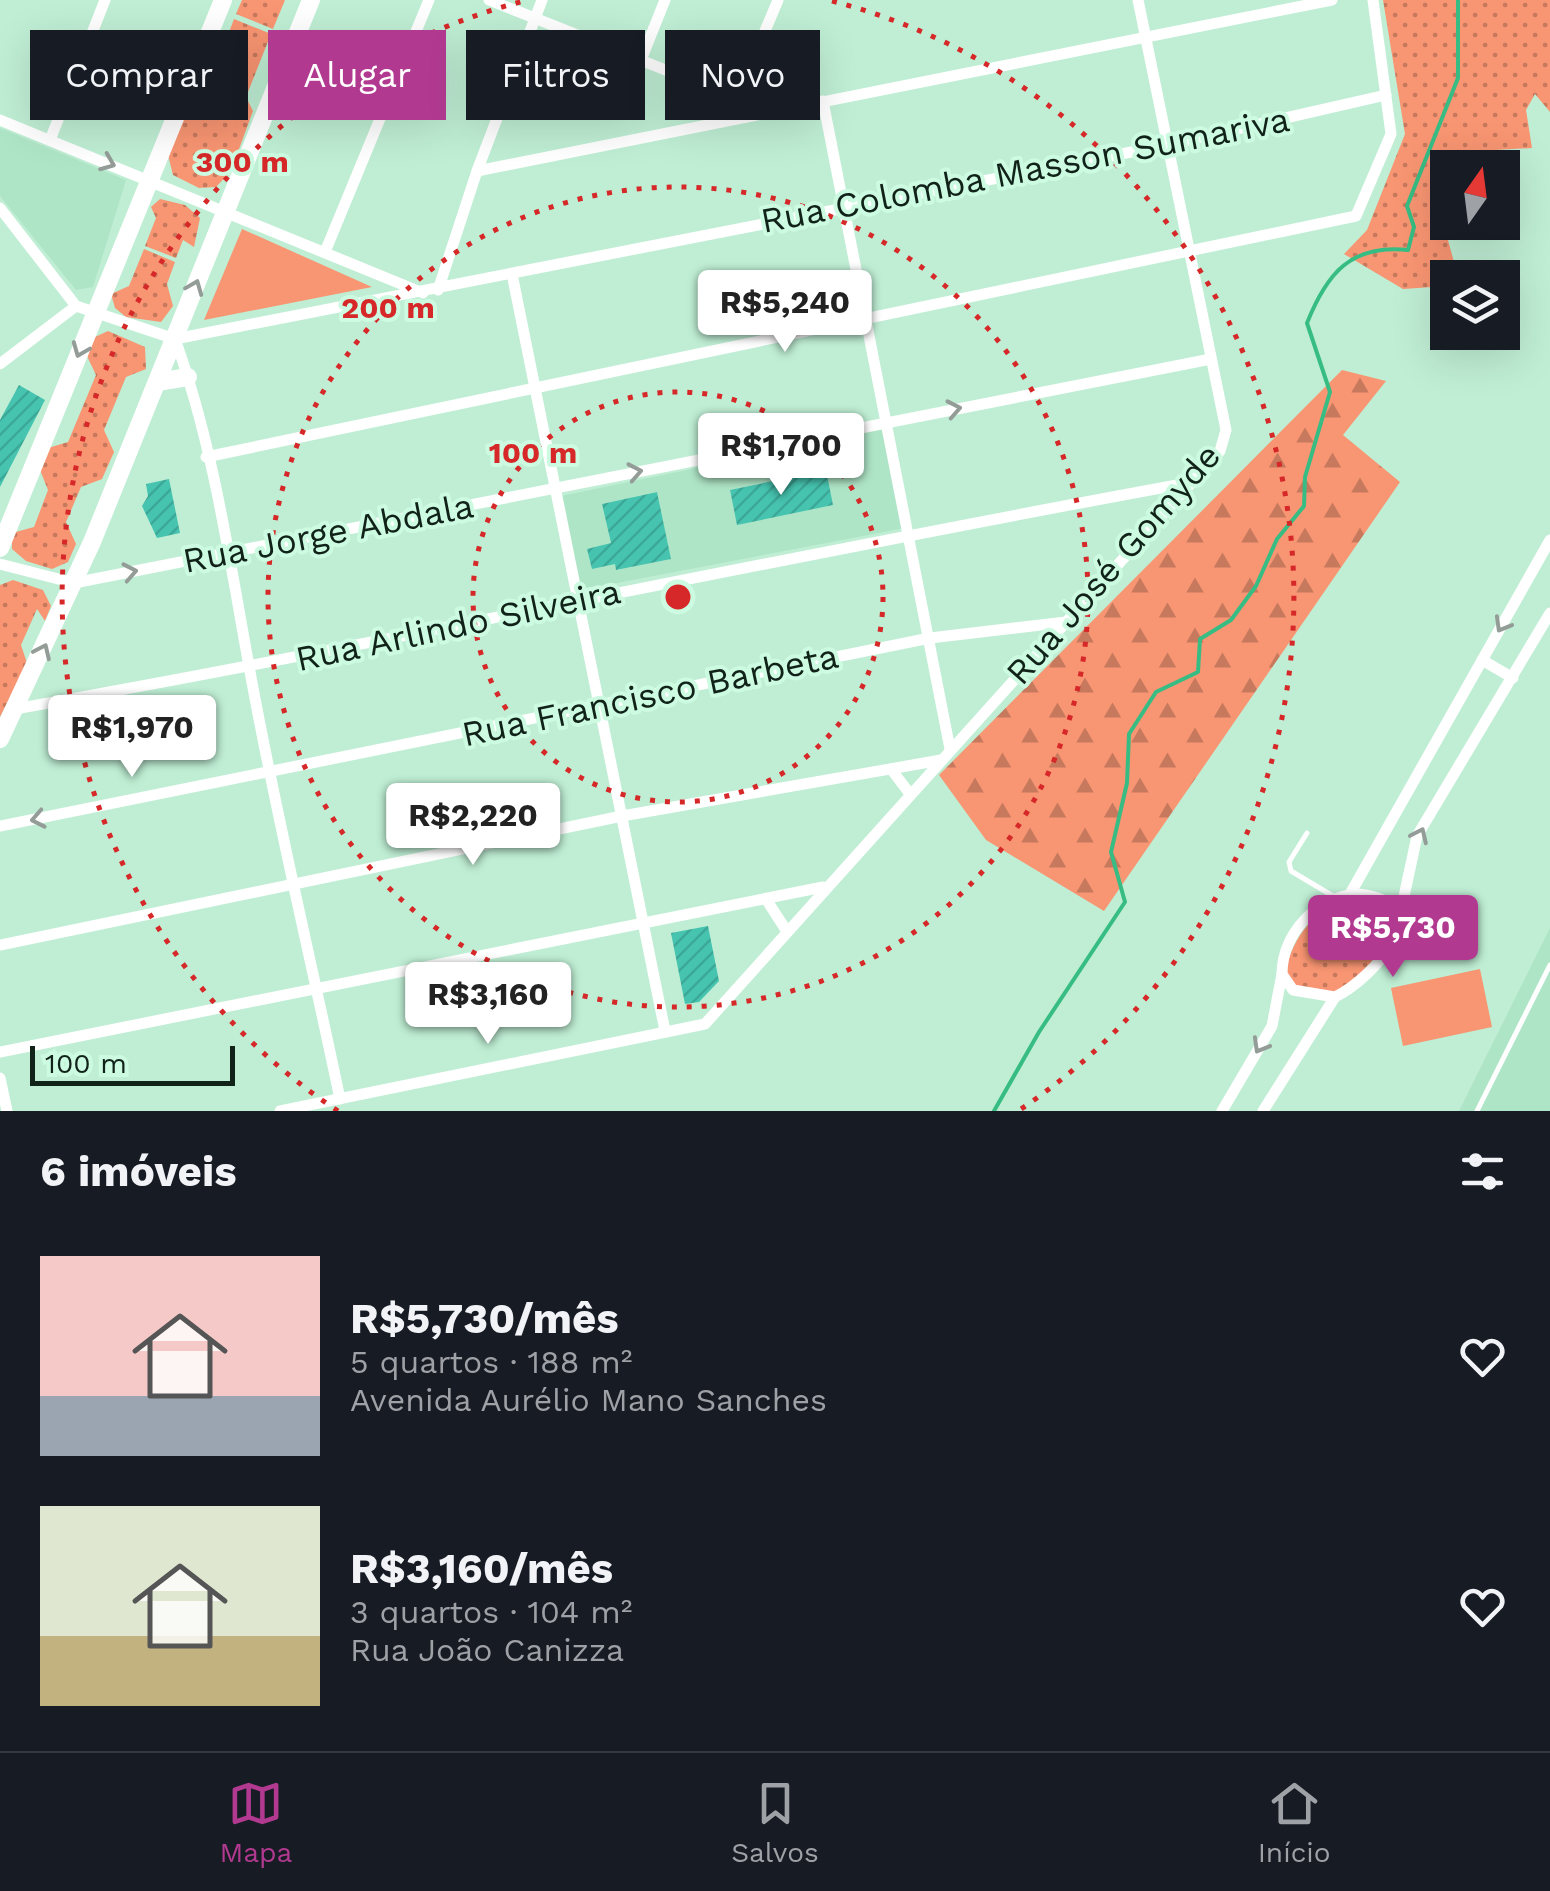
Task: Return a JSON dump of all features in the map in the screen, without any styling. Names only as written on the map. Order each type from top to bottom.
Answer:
[{"type":"main road","points":[[0,548],[222,0]]},
{"type":"main road","points":[[0,739],[74,583],[312,0]]},
{"type":"main road","points":[[157,382],[188,377]]},
{"type":"street","points":[[50,140],[105,0]]},
{"type":"street","points":[[325,252],[429,0]]},
{"type":"street","points":[[489,0],[565,30]]},
{"type":"street","points":[[438,290],[477,171],[542,0]]},
{"type":"street","points":[[645,50],[665,0]]},
{"type":"street","points":[[765,30],[778,0]]},
{"type":"street","name":"Rua José Gomyde","points":[[665,1031],[705,1024],[823,888],[1194,482],[1224,441],[1191,254],[1138,0]]},
{"type":"street","points":[[950,749],[822,101],[1332,0]]},
{"type":"street","points":[[206,457],[866,316],[1191,254],[1356,216],[1391,134],[1372,0]]},
{"type":"street","name":"Rua Colomba Masson Sumariva","points":[[174,340],[1167,145],[1386,95]]},
{"type":"street","points":[[0,120],[423,293]]},
{"type":"street","points":[[477,171],[719,120]]},
{"type":"street","points":[[0,208],[76,306],[174,340],[188,377],[230,552],[249,668],[340,1099]]},
{"type":"street","points":[[280,1111],[665,1031],[512,274]]},
{"type":"street","points":[[0,364],[76,306]]},
{"type":"street","name":"Rua Jorge Abdala","points":[[0,564],[74,583],[1211,358]]},
{"type":"street","name":"Rua Arlindo Silveira","points":[[15,709],[249,668],[909,533],[1194,482]]},
{"type":"street","points":[[1350,894],[1550,540]]},
{"type":"street","points":[[1263,1111],[1335,997],[1371,974],[1390,950],[1417,836],[1550,613]]},
{"type":"street","name":"Rua Francisco Barbeta","points":[[0,826],[930,638],[1066,622]]},
{"type":"street","points":[[1482,660],[1513,678]]},
{"type":"street","points":[[0,945],[622,816],[941,760]]},
{"type":"street","points":[[891,769],[910,794]]},
{"type":"street","points":[[0,1052],[823,888]]},
{"type":"street","points":[[1222,1111],[1272,1026],[1292,936],[1320,907],[1350,894],[1385,902],[1394,913],[1397,928]]},
{"type":"street","points":[[766,899],[786,930]]},
{"type":"street","points":[[1282,974],[1300,993],[1335,997]]},
{"type":"street","points":[[0,1078],[7,1111]]},
{"type":"lane","points":[[1308,833],[1288,862],[1291,871],[1336,898]]},
{"type":"lane","points":[[1476,1111],[1550,964]]},
{"type":"shaded area","points":[[0,128],[126,180],[93,287],[76,290],[0,196]]},
{"type":"shaded area","points":[[885,429],[905,528],[580,590],[561,496]],"holes":[[[825,470],[832,505],[737,524],[730,490]],[[656,492],[671,559],[617,570],[602,504]]]},
{"type":"shaded area","points":[[1550,928],[1550,1111],[1459,1111]]},
{"type":"green space","points":[[242,0],[285,0],[273,29],[236,14]]},
{"type":"green space","points":[[1383,0],[1550,0],[1550,112],[1535,94],[1526,110],[1532,148],[1430,150],[1430,240],[1448,240],[1453,260],[1430,260],[1430,287],[1403,289],[1344,254],[1367,230],[1405,134]]},
{"type":"green space","points":[[234,19],[268,33],[248,92],[248,30],[230,30]]},
{"type":"green space","points":[[248,101],[253,111],[231,171],[216,187],[199,188],[173,175],[167,151],[180,120],[248,120]]},
{"type":"green space","points":[[160,199],[185,205],[200,218],[194,247],[183,240],[176,258],[145,246],[156,218],[151,207]]},
{"type":"green space","points":[[242,229],[372,287],[204,320]]},
{"type":"green space","points":[[144,249],[175,262],[167,284],[173,306],[161,322],[126,317],[115,308],[111,294],[129,286]]},
{"type":"green space","points":[[108,331],[145,347],[146,369],[126,377],[104,430],[114,452],[102,479],[81,487],[66,522],[76,544],[68,562],[52,569],[26,561],[12,549],[12,533],[34,527],[48,490],[40,470],[48,448],[68,442],[96,375],[87,356],[93,338]]},
{"type":"green space","points":[[1342,370],[1386,381],[1343,435],[1400,482],[1104,911],[986,840],[939,775]]},
{"type":"green space","points":[[13,580],[43,590],[51,606],[45,621],[37,609],[21,645],[27,663],[0,717],[0,585]]},
{"type":"green space","points":[[1357,897],[1380,904],[1391,915],[1393,928],[1377,958],[1334,993],[1295,986],[1285,974],[1300,935],[1318,915]]},
{"type":"green space","points":[[1480,969],[1492,1027],[1403,1046],[1391,988]]},
{"type":"building","points":[[19,385],[45,400],[0,487],[0,420]]},
{"type":"building","points":[[826,470],[833,505],[737,525],[730,490]]},
{"type":"building","points":[[169,479],[180,533],[157,538],[142,506],[148,496],[146,484]]},
{"type":"building","points":[[657,492],[671,559],[616,570],[615,564],[592,569],[587,549],[611,543],[602,504]]},
{"type":"building","points":[[708,926],[719,981],[699,1002],[685,1004],[671,933]]},
{"type":"waterway","points":[[994,1111],[1039,1032],[1125,902],[1111,852],[1127,783],[1129,734],[1156,692],[1198,672],[1200,639],[1231,620],[1256,586],[1277,539],[1304,506],[1305,477],[1330,392],[1307,323],[1333,276],[1356,257],[1388,249],[1408,250],[1414,227],[1407,206],[1458,78],[1458,0]]}]
